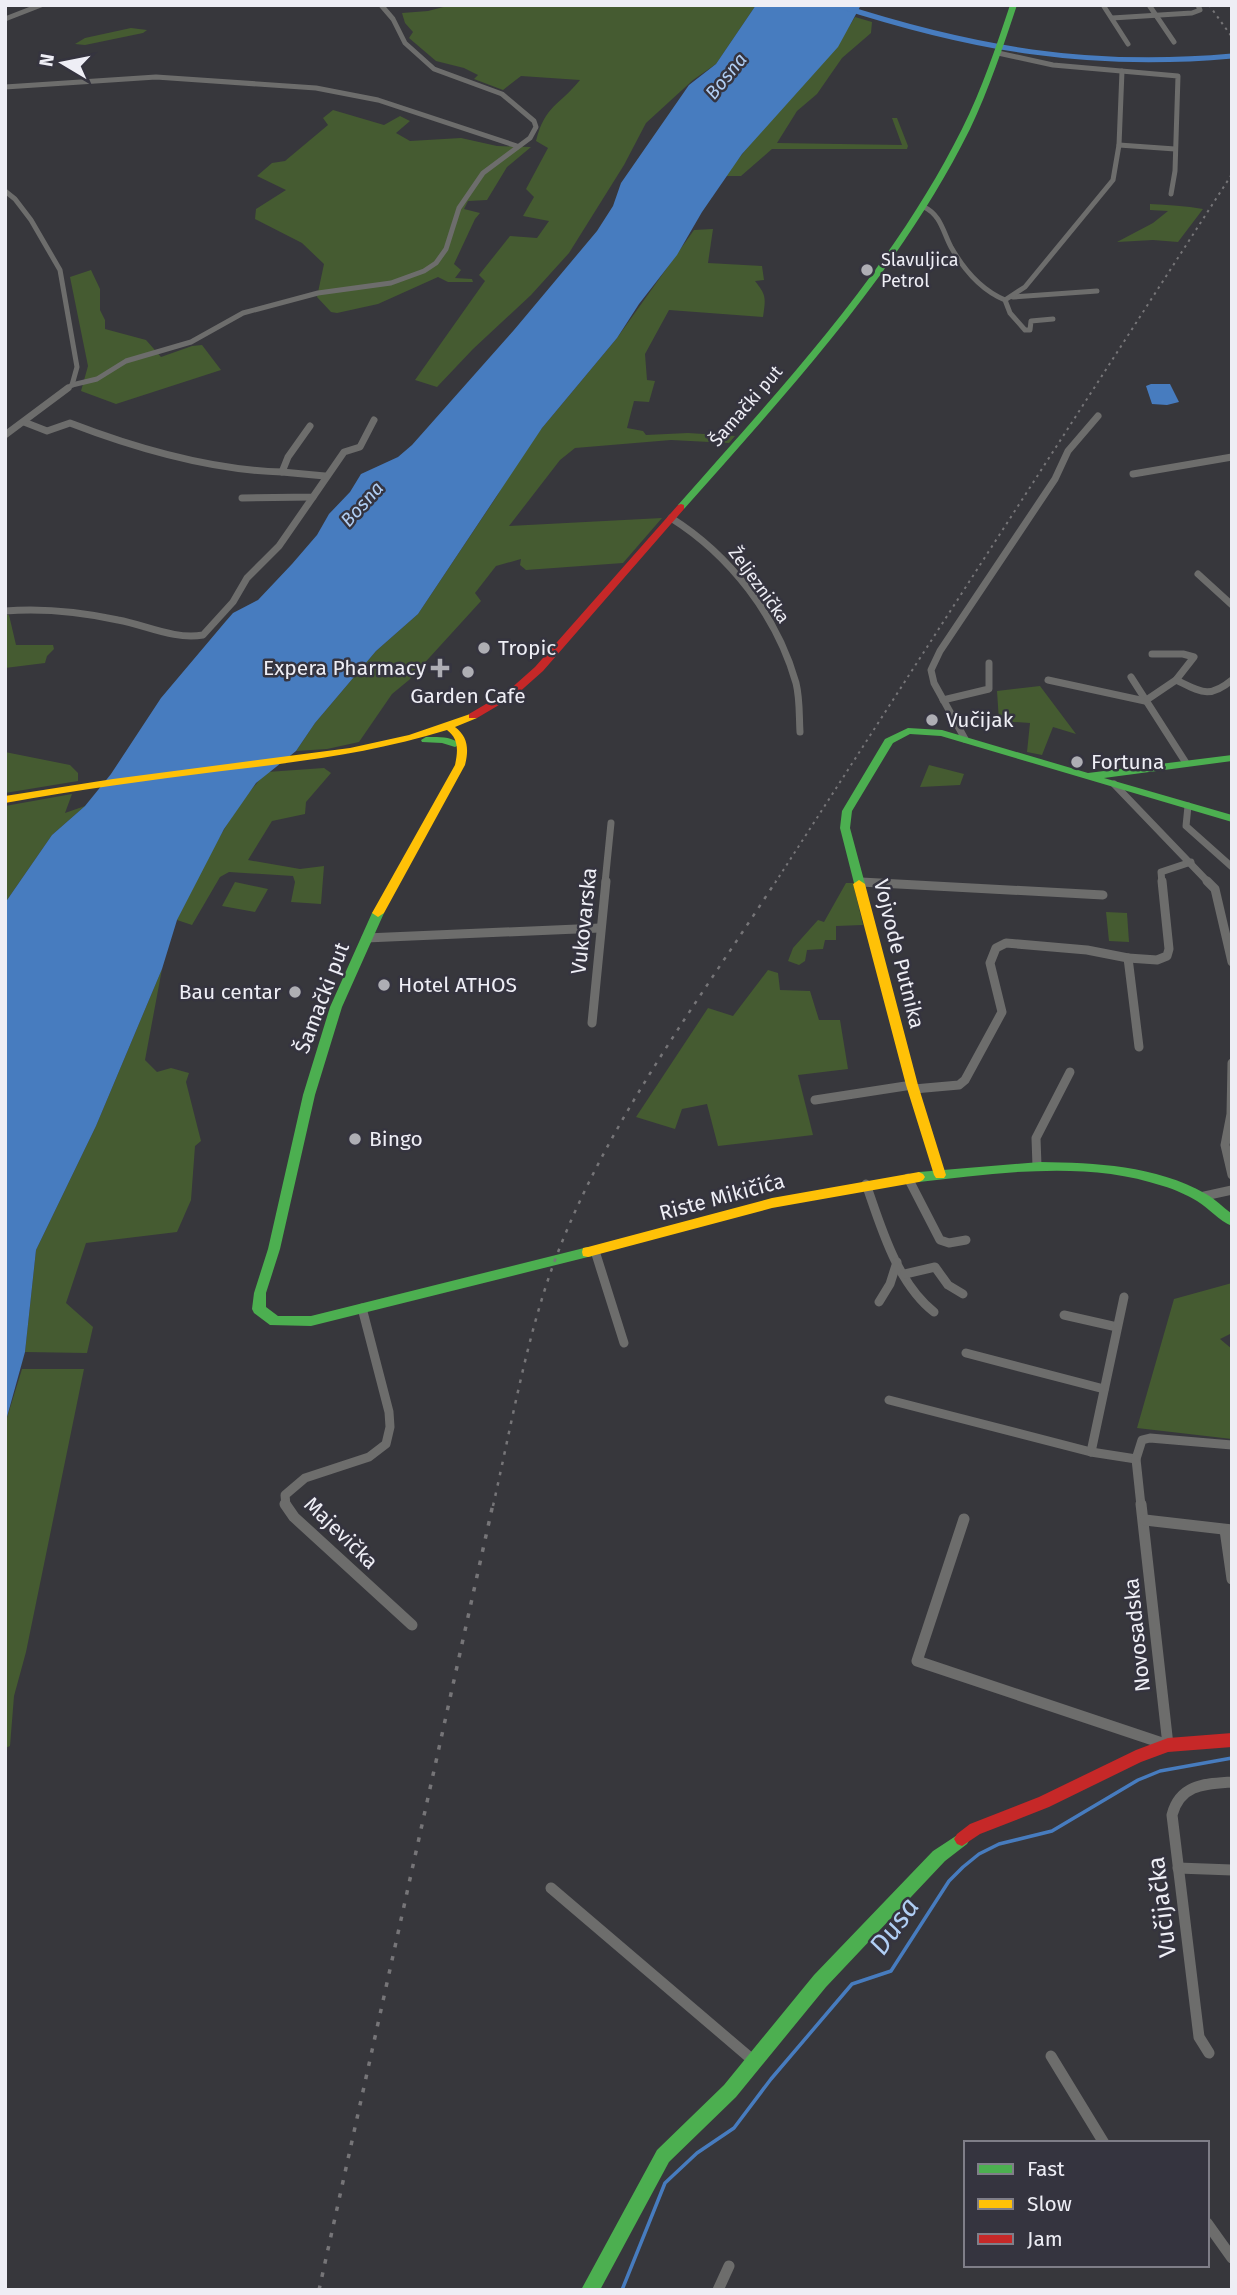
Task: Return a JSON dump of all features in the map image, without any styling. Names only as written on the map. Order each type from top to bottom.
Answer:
[{"type":"main road","name":"Šamački put","points":[[407,741],[449,727],[501,700],[538,671],[834,331],[875,279],[924,207],[964,135],[1000,50],[1014,5]]},
{"type":"main road","points":[[449,727],[448,735],[463,756]]},
{"type":"main road","points":[[449,727],[461,737],[463,756]]},
{"type":"main road","name":"Vojvode Putnika","points":[[940,1175],[913,1087],[845,828],[845,819],[894,737],[917,730],[965,739]]},
{"type":"main road","points":[[5,800],[96,784],[361,751],[407,741],[438,739],[455,744]]},
{"type":"main road","points":[[965,739],[1232,819]]},
{"type":"main road","name":"Šamački put","points":[[266,1272],[326,1035],[366,938],[402,866],[457,773],[463,756]]},
{"type":"main road","points":[[1088,776],[1232,758]]},
{"type":"main road","name":"Riste Mikičića","points":[[266,1272],[259,1309],[266,1318],[274,1321],[297,1323],[595,1251],[795,1198],[908,1178],[1037,1166],[1099,1167],[1155,1179],[1200,1197],[1225,1212],[1232,1221]]},
{"type":"main road","points":[[590,2290],[663,2156],[704,2118],[853,1945],[939,1856],[988,1823],[1044,1802],[1136,1757],[1168,1745],[1232,1740]]},
{"type":"street","points":[[5,19],[41,5]]},
{"type":"street","points":[[5,435],[72,385],[97,379],[126,361],[191,342],[243,313],[318,293],[391,283],[424,271],[442,256],[459,208],[483,173],[516,150],[517,146],[533,134],[536,127],[534,121],[502,94],[434,69],[405,43],[393,19],[381,5]]},
{"type":"street","points":[[1103,5],[1128,44]]},
{"type":"street","points":[[1150,5],[1174,42]]},
{"type":"street","points":[[1112,18],[1197,12],[1200,9],[1198,5]]},
{"type":"street","points":[[1000,50],[1043,64],[1178,76],[1171,194]]},
{"type":"street","points":[[1008,299],[1025,287],[1113,180],[1119,145],[1122,71]]},
{"type":"street","points":[[5,87],[156,77],[316,88],[378,100],[517,146]]},
{"type":"street","points":[[1119,145],[1175,149]]},
{"type":"street","points":[[5,191],[31,220],[60,270],[77,367],[72,385]]},
{"type":"street","points":[[924,207],[935,212],[951,246],[971,276],[989,293],[1008,299],[1097,291]]},
{"type":"street","points":[[1008,299],[1010,313],[1025,330],[1030,330],[1031,321],[1053,319]]},
{"type":"street","points":[[965,739],[934,683],[931,670],[940,651],[1055,479],[1068,450],[1098,416]]},
{"type":"street","points":[[5,611],[38,609],[133,623],[187,636],[203,635],[233,602],[247,578],[279,546],[344,452],[360,447],[374,420]]},
{"type":"street","points":[[24,422],[53,431],[70,423],[119,442],[250,471],[282,471],[325,476]]},
{"type":"street","points":[[282,471],[288,457],[310,426]]},
{"type":"street","points":[[1133,474],[1232,457]]},
{"type":"street","points":[[242,499],[313,497]]},
{"type":"street","name":"Željeznička","points":[[671,518],[686,526],[720,556],[777,634],[797,686],[800,732]]},
{"type":"street","points":[[1198,574],[1232,606]]},
{"type":"street","points":[[1048,680],[1145,701],[1176,680],[1193,655],[1152,654]]},
{"type":"street","points":[[943,700],[989,689],[989,663]]},
{"type":"street","points":[[1131,677],[1186,763]]},
{"type":"street","points":[[1176,680],[1210,694],[1217,693],[1232,680]]},
{"type":"street","points":[[1114,784],[1215,889],[1232,962]]},
{"type":"street","points":[[1188,806],[1186,826],[1232,867]]},
{"type":"street","name":"Vukovarska","points":[[592,1023],[611,823]]},
{"type":"street","points":[[815,1100],[913,1087],[959,1085],[965,1080],[1002,1012],[991,975],[991,952],[994,947],[1006,943],[1087,950],[1128,958],[1157,960],[1167,956],[1169,949],[1161,872],[1191,862]]},
{"type":"street","points":[[861,882],[1103,895]]},
{"type":"street","points":[[366,938],[600,928]]},
{"type":"street","points":[[1128,958],[1139,1047]]},
{"type":"street","points":[[1232,1063],[1231,1114],[1225,1145],[1232,1175]]},
{"type":"street","points":[[1037,1166],[1036,1138],[1070,1072]]},
{"type":"street","points":[[908,1178],[940,1240],[949,1243],[966,1240]]},
{"type":"street","points":[[866,1184],[897,1262],[924,1304],[934,1312]]},
{"type":"street","points":[[1200,1197],[1232,1190]]},
{"type":"street","points":[[595,1251],[624,1343]]},
{"type":"street","points":[[879,1302],[890,1284],[897,1262]]},
{"type":"street","points":[[905,1274],[934,1267],[948,1285],[962,1294]]},
{"type":"street","points":[[1091,1452],[1124,1297]]},
{"type":"street","name":"Majevička","points":[[362,1308],[389,1412],[390,1427],[386,1444],[369,1457],[305,1478],[285,1495],[285,1505],[294,1517],[412,1625]]},
{"type":"street","points":[[1063,1315],[1118,1327]]},
{"type":"street","points":[[966,1353],[1104,1389]]},
{"type":"street","points":[[890,1400],[1091,1452],[1136,1459],[1142,1440],[1150,1438],[1232,1445]]},
{"type":"street","name":"Novosadska","points":[[1136,1459],[1168,1745]]},
{"type":"street","points":[[964,1519],[917,1661],[1168,1745]]},
{"type":"street","points":[[1144,1520],[1228,1530],[1232,1579]]},
{"type":"street","name":"Vučijačka","points":[[1209,2053],[1199,2037],[1172,1815],[1174,1800],[1193,1787],[1232,1782]]},
{"type":"street","points":[[1178,1868],[1232,1870]]},
{"type":"street","points":[[551,1888],[755,2062]]},
{"type":"street","points":[[1051,2056],[1103,2141]]},
{"type":"street","points":[[1209,2226],[1232,2258]]},
{"type":"street","points":[[718,2290],[729,2266]]},
{"type":"green space","points":[[451,5],[756,5],[716,64],[693,80],[646,123],[624,165],[569,253],[531,295],[437,387],[415,380],[485,281],[479,275],[510,236],[537,238],[549,221],[523,216],[534,197],[526,189],[548,148],[536,141],[548,113],[580,80],[521,76],[503,90],[474,79],[478,75],[464,68],[436,61],[409,38],[413,32],[405,23],[402,13],[428,11]]},
{"type":"green space","points":[[855,17],[872,22],[871,33],[842,58],[817,94],[797,111],[777,143],[902,145],[892,118],[897,118],[907,149],[772,149],[741,176],[726,176],[758,135],[826,59]]},
{"type":"green space","points":[[131,28],[147,30],[85,45],[75,44],[85,38]]},
{"type":"green space","points":[[333,110],[384,125],[400,116],[410,121],[396,133],[410,141],[461,138],[497,146],[531,147],[507,167],[487,200],[468,201],[464,209],[480,213],[454,264],[461,270],[455,278],[472,279],[473,282],[448,282],[438,277],[378,304],[337,313],[331,312],[317,297],[324,264],[302,243],[255,219],[256,209],[286,190],[257,176],[272,163],[285,161],[328,125],[323,118]]},
{"type":"green space","points":[[1150,204],[1203,209],[1178,242],[1117,242],[1153,223],[1168,211],[1150,210]]},
{"type":"green space","points":[[713,229],[708,263],[762,266],[764,280],[755,281],[764,297],[763,317],[669,310],[645,354],[647,380],[655,381],[649,402],[634,401],[627,428],[643,431],[646,435],[688,433],[735,436],[729,443],[671,440],[575,448],[560,460],[509,526],[662,518],[623,563],[526,570],[520,565],[521,559],[496,566],[475,593],[481,601],[409,680],[392,694],[359,742],[327,749],[296,751],[315,723],[376,651],[418,614],[497,496],[513,467],[617,338],[694,230]]},
{"type":"green space","points":[[91,270],[100,289],[100,310],[105,320],[105,329],[146,340],[161,357],[202,345],[221,370],[116,404],[81,391],[88,366],[70,277]]},
{"type":"green space","points":[[5,615],[9,615],[16,645],[53,645],[54,649],[47,656],[45,663],[5,668]]},
{"type":"green space","points":[[1040,686],[1076,734],[1053,727],[1042,755],[1027,752],[1030,723],[999,721],[997,691]]},
{"type":"green space","points":[[5,752],[70,765],[78,773],[78,781],[5,793]]},
{"type":"green space","points":[[929,765],[964,774],[960,785],[920,787]]},
{"type":"green space","points":[[324,768],[331,773],[306,802],[305,814],[272,821],[248,860],[300,869],[324,866],[321,904],[291,902],[295,882],[293,876],[229,872],[220,877],[192,925],[177,920],[228,823],[267,772]]},
{"type":"green space","points":[[72,794],[65,813],[85,806],[52,835],[5,903],[5,806]]},
{"type":"green space","points":[[235,882],[268,889],[255,912],[222,906]]},
{"type":"green space","points":[[846,883],[853,883],[863,925],[836,926],[836,940],[825,940],[823,949],[807,950],[805,961],[799,965],[788,961],[793,948],[818,920],[824,922]]},
{"type":"green space","points":[[1106,912],[1127,913],[1129,942],[1109,941]]},
{"type":"green space","points":[[162,969],[145,1060],[157,1072],[171,1068],[189,1073],[186,1082],[201,1141],[195,1146],[191,1200],[177,1232],[86,1243],[66,1303],[93,1327],[87,1353],[25,1352],[36,1250],[96,1126]]},
{"type":"green space","points":[[768,970],[778,973],[780,990],[810,991],[819,1020],[840,1020],[848,1069],[798,1075],[813,1135],[718,1146],[707,1104],[682,1109],[675,1129],[636,1117],[708,1008],[733,1016]]},
{"type":"green space","points":[[1232,1283],[1232,1333],[1220,1339],[1232,1349],[1232,1439],[1137,1428],[1174,1299]]},
{"type":"green space","points":[[22,1369],[84,1369],[26,1652],[14,1696],[10,1746],[5,1748],[5,1424]]},
{"type":"water","name":"Bosna","points":[[756,5],[861,5],[838,47],[742,154],[702,212],[677,255],[617,338],[542,428],[418,614],[376,651],[315,723],[296,751],[256,783],[224,829],[177,920],[162,969],[96,1126],[36,1250],[25,1352],[5,1424],[5,903],[52,835],[85,806],[111,774],[161,698],[233,613],[258,600],[292,564],[317,535],[329,514],[350,492],[361,474],[398,457],[412,445],[597,231],[613,206],[621,183],[689,85],[716,64]]},
{"type":"water","points":[[1170,384],[1179,402],[1167,405],[1152,404],[1146,386]]},
{"type":"waterway","points":[[837,5],[936,33],[1032,52],[1129,60],[1232,56]]},
{"type":"waterway","name":"Dusa","points":[[622,2290],[665,2183],[697,2153],[734,2128],[771,2079],[852,1984],[891,1971],[949,1881],[963,1867],[979,1854],[999,1844],[1052,1831],[1138,1780],[1160,1771],[1232,1758]]},
{"type":"railway","points":[[1209,5],[1232,37]]},
{"type":"railway","points":[[775,883],[1232,174]]},
{"type":"railway","points":[[493,1506],[536,1319],[555,1260],[576,1210],[600,1160],[655,1065],[776,881]]},
{"type":"railway","points":[[319,2290],[493,1504]]},
{"type":"traffic: fast","points":[[681,507],[836,327],[907,231],[966,129],[980,99],[1014,5]]},
{"type":"traffic: fast","points":[[859,884],[845,828],[847,811],[889,741],[908,731],[942,733],[1232,819]]},
{"type":"traffic: fast","points":[[426,740],[443,740],[455,744]]},
{"type":"traffic: fast","points":[[1089,776],[1232,758]]},
{"type":"traffic: fast","points":[[378,913],[336,1007],[309,1095],[274,1249],[260,1293],[259,1309],[275,1321],[311,1321],[588,1252]]},
{"type":"traffic: fast","points":[[919,1177],[1040,1167],[1126,1172],[1166,1182],[1202,1198],[1232,1221]]},
{"type":"traffic: fast","points":[[590,2290],[663,2156],[730,2091],[820,1981],[939,1856],[962,1839]]},
{"type":"traffic: slow","points":[[5,800],[113,782],[350,751],[412,737],[473,716]]},
{"type":"traffic: slow","points":[[378,913],[460,765],[461,739],[449,727]]},
{"type":"traffic: slow","points":[[859,884],[912,1085],[940,1175]]},
{"type":"traffic: slow","points":[[588,1252],[772,1203],[919,1177]]},
{"type":"traffic: jam","points":[[473,716],[512,693],[539,669],[681,507]]},
{"type":"traffic: jam","points":[[962,1839],[975,1829],[1044,1802],[1136,1757],[1168,1745],[1232,1740]]},
{"type":"place","name":"Slavuljica Petrol","points":[[867,270]]},
{"type":"place","name":"Tropic","points":[[484,648]]},
{"type":"place","name":"Expera Pharmacy","points":[[440,668]]},
{"type":"place","name":"Garden Cafe","points":[[468,672]]},
{"type":"place","name":"Vučijak","points":[[932,720]]},
{"type":"place","name":"Fortuna","points":[[1077,762]]},
{"type":"place","name":"Hotel ATHOS","points":[[384,985]]},
{"type":"place","name":"Bau centar","points":[[295,992]]},
{"type":"place","name":"Bingo","points":[[355,1139]]}]
